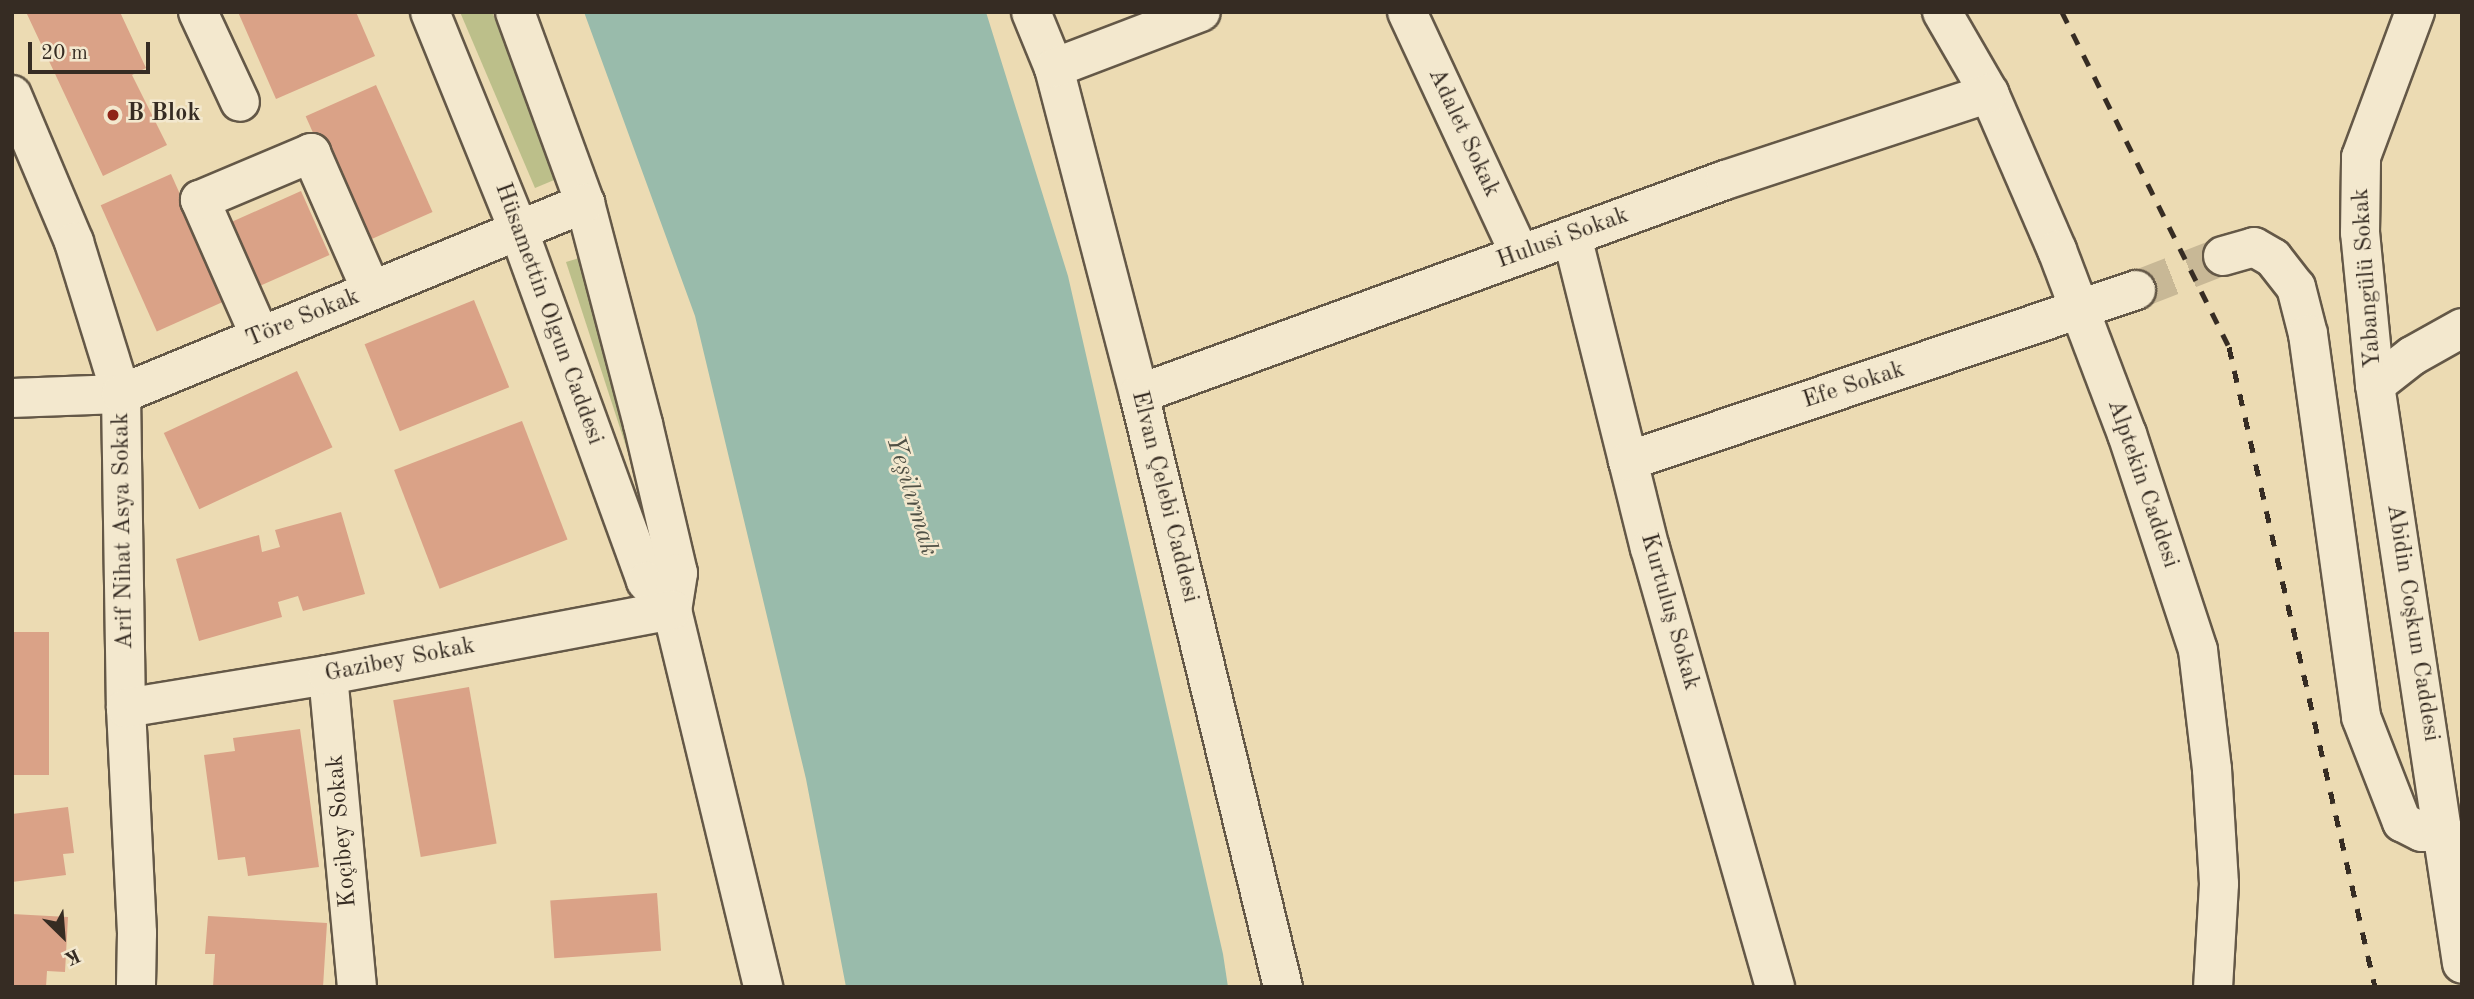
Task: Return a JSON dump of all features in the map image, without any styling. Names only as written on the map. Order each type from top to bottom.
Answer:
[{"type":"street","points":[[198,12],[240,102]]},
{"type":"street","name":"Hüsamettin Olgun Caddesi","points":[[430,12],[518,229],[646,582],[672,610]]},
{"type":"street","name":"Hüsamettin Olgun Caddesi","points":[[515,12],[585,203],[678,573],[672,610],[763,987]]},
{"type":"street","name":"Elvan Çelebi Caddesi","points":[[1031,12],[1054,68],[1139,394],[1283,987]]},
{"type":"street","points":[[1054,68],[1201,12]]},
{"type":"street","name":"Adalet Sokak","points":[[1406,12],[1520,254]]},
{"type":"street","name":"Alptekin Caddesi","points":[[1942,12],[1989,93],[2080,311],[2127,434],[2198,650],[2212,769],[2219,884],[2213,987]]},
{"type":"street","name":"Yabangülü Sokak","points":[[2375,385],[2360,233],[2361,157],[2415,12]]},
{"type":"street","name":"Hulusi Sokak","points":[[1139,394],[1724,180],[1989,93]]},
{"type":"street","name":"Arif Nihat Asya Sokak","points":[[12,95],[74,242],[121,394],[127,708],[137,933],[136,987]]},
{"type":"street","points":[[260,336],[200,200],[311,153],[371,290]]},
{"type":"street","name":"Töre Sokak","points":[[12,398],[121,394],[585,203]]},
{"type":"street","name":"Kurtuluş Sokak","points":[[1572,236],[1628,461],[1775,987]]},
{"type":"street","points":[[2223,256],[2254,247],[2273,258],[2296,287],[2312,359],[2361,717],[2402,822],[2422,832],[2444,832]]},
{"type":"street","name":"Efe Sokak","points":[[1628,461],[2136,290]]},
{"type":"street","points":[[2375,385],[2412,356],[2462,328]]},
{"type":"street","name":"Abidin Coşkun Caddesi","points":[[2375,385],[2462,964]]},
{"type":"street","name":"Gazibey Sokak","points":[[127,708],[328,675],[672,610]]},
{"type":"street","name":"Koçibey Sokak","points":[[328,675],[357,987]]},
{"type":"green space","points":[[460,12],[492,12],[559,178],[535,188]]},
{"type":"green space","points":[[586,256],[661,554],[566,262]]},
{"type":"water","name":"Yeşilırmak","points":[[584,12],[986,12],[1068,276],[1223,954],[1228,987],[846,987],[806,779],[695,316]]},
{"type":"building","name":"B Blok","points":[[26,12],[120,12],[146,68],[132,75],[167,145],[103,176]]},
{"type":"building","points":[[238,12],[356,12],[375,56],[276,99]]},
{"type":"building","points":[[376,85],[433,212],[362,243],[306,116]]},
{"type":"building","points":[[171,174],[227,300],[157,331],[101,205]]},
{"type":"building","points":[[301,191],[329,255],[248,291],[220,227]]},
{"type":"building","points":[[474,300],[509,387],[400,431],[365,344]]},
{"type":"building","points":[[297,371],[332,447],[199,509],[164,433]]},
{"type":"building","points":[[522,421],[568,540],[440,589],[394,470]]},
{"type":"building","points":[[341,512],[365,594],[303,611],[298,596],[278,602],[282,617],[199,641],[176,559],[259,535],[262,552],[280,547],[275,530]]},
{"type":"building","points":[[12,632],[49,632],[49,775],[12,775]]},
{"type":"building","points":[[469,687],[497,844],[421,857],[393,700]]},
{"type":"building","points":[[300,729],[319,867],[248,876],[245,857],[218,860],[204,755],[235,751],[233,738]]},
{"type":"building","points":[[68,807],[74,853],[63,854],[66,875],[12,882],[12,814]]},
{"type":"building","points":[[657,893],[661,951],[554,958],[550,900]]},
{"type":"building","points":[[12,914],[68,917],[65,972],[47,971],[46,987],[12,987]]},
{"type":"building","points":[[208,916],[327,923],[323,987],[213,987],[215,954],[205,954]]},
{"type":"tunnel","points":[[2136,290],[2223,256]]},
{"type":"railway","points":[[2062,12],[2229,347],[2375,987]]},
{"type":"place","name":"B Blok","points":[[113,115]]}]
